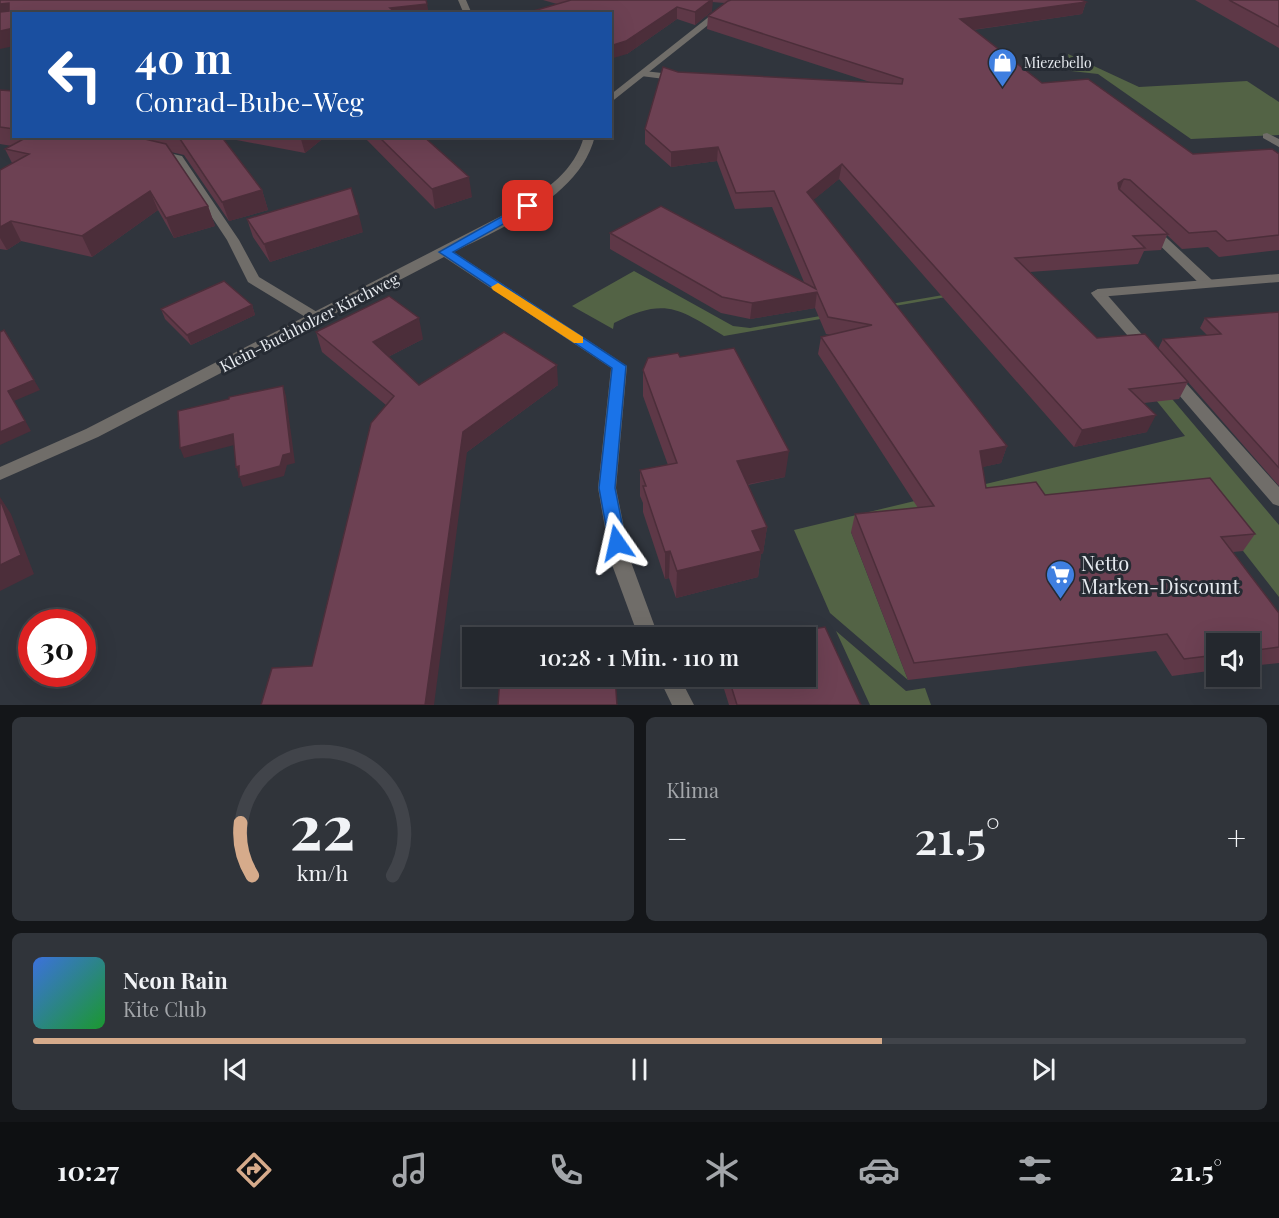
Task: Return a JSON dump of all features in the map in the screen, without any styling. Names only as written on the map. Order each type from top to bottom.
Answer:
[{"type":"street","points":[[612,98],[726,8],[713,7]]},
{"type":"street","points":[[644,74],[688,79]]},
{"type":"street","points":[[1268,136],[1279,144]]},
{"type":"street","name":"Klein-Buchholzer Kirchweg","points":[[0,474],[92,433],[493,227],[546,195],[572,171],[589,146],[590,138]]},
{"type":"street","points":[[144,151],[178,158],[233,240],[254,279],[317,318]]},
{"type":"street","points":[[1143,223],[1208,284]]},
{"type":"street","points":[[445,252],[619,366],[607,488],[621,562],[645,627]]},
{"type":"street","points":[[1279,278],[1098,293],[1279,499]]},
{"type":"street","points":[[674,687],[683,705]]},
{"type":"green space","points":[[1068,54],[1139,87],[1247,81],[1279,102],[1279,135],[1191,139],[1098,74],[1071,71]]},
{"type":"green space","points":[[634,271],[733,326],[750,328],[990,287],[992,289],[724,336],[695,318],[671,309],[659,308],[631,315],[614,323],[613,329],[572,306]]},
{"type":"green space","points":[[1128,347],[1279,525],[1279,597],[1190,483],[851,532],[908,680],[830,613],[794,530],[1185,436],[1114,348]]},
{"type":"green space","points":[[836,631],[906,691],[925,688],[931,705],[870,705]]},
{"type":"building","points":[[0,0],[426,0],[427,4],[390,8],[395,12],[12,12],[12,28],[0,31],[0,12],[9,11],[9,3],[0,4]]},
{"type":"building","points":[[571,0],[711,0],[695,12],[677,7],[626,41],[612,45],[612,12],[530,12]]},
{"type":"building","points":[[1081,0],[1086,2],[960,19],[1042,83],[1088,79],[1193,154],[1272,149],[1279,154],[1279,235],[1227,241],[1216,231],[1189,233],[1130,180],[1124,179],[1118,183],[1119,189],[1168,234],[1133,236],[1145,248],[1015,258],[1097,338],[1145,334],[1188,382],[1129,389],[1156,415],[1082,430],[842,164],[807,192],[1007,446],[980,451],[986,488],[1036,482],[1045,495],[1210,478],[1255,534],[1221,537],[1279,613],[1279,647],[1260,650],[1260,633],[1206,633],[1206,656],[1184,659],[1167,634],[914,663],[855,514],[934,506],[821,337],[872,325],[828,317],[817,292],[752,303],[722,297],[610,233],[661,206],[816,289],[774,191],[736,193],[718,147],[671,152],[645,129],[663,67],[678,72],[902,84],[903,79],[708,16],[728,1]]},
{"type":"building","points":[[1229,0],[1279,0],[1279,27]]},
{"type":"building","points":[[0,90],[12,91],[12,129],[0,127]]},
{"type":"building","points":[[25,138],[140,138],[166,144],[208,206],[166,218],[150,191],[82,236],[11,221],[0,227],[0,170],[29,154],[5,149]]},
{"type":"building","points":[[179,138],[223,138],[262,190],[222,202]]},
{"type":"building","points":[[380,138],[425,138],[469,177],[432,189]]},
{"type":"building","points":[[351,188],[359,215],[264,244],[247,219]]},
{"type":"building","points":[[224,281],[252,305],[187,335],[161,309]]},
{"type":"building","points":[[389,296],[419,318],[373,342],[419,385],[504,332],[557,365],[463,432],[425,705],[261,705],[272,668],[312,666],[371,423],[394,396],[316,332]]},
{"type":"building","points":[[1279,312],[1279,468],[1163,339],[1221,334],[1205,318]]},
{"type":"building","points":[[4,330],[34,380],[8,391],[25,421],[0,432],[0,332]]},
{"type":"building","points":[[734,348],[789,451],[737,461],[767,527],[752,531],[761,551],[677,571],[670,551],[665,552],[640,470],[677,463],[643,370],[648,358],[678,353],[680,357]]},
{"type":"building","points":[[283,386],[291,453],[283,455],[280,466],[239,477],[233,434],[180,448],[178,411],[229,399],[229,397]]},
{"type":"building","points":[[0,499],[21,555],[0,565]]},
{"type":"building","points":[[825,627],[861,705],[737,705],[731,687],[816,687],[816,628]]},
{"type":"building","points":[[499,687],[616,687],[617,705],[498,705]]},
{"type":"slow traffic","points":[[498,287],[578,340]]},
{"type":"place","name":"Miezebello","points":[[1003,88]]},
{"type":"place","name":"Netto Marken-Discount","points":[[1060,600]]},
{"type":"route","points":[[528,206],[445,252],[619,366],[607,488],[617,543]]}]
